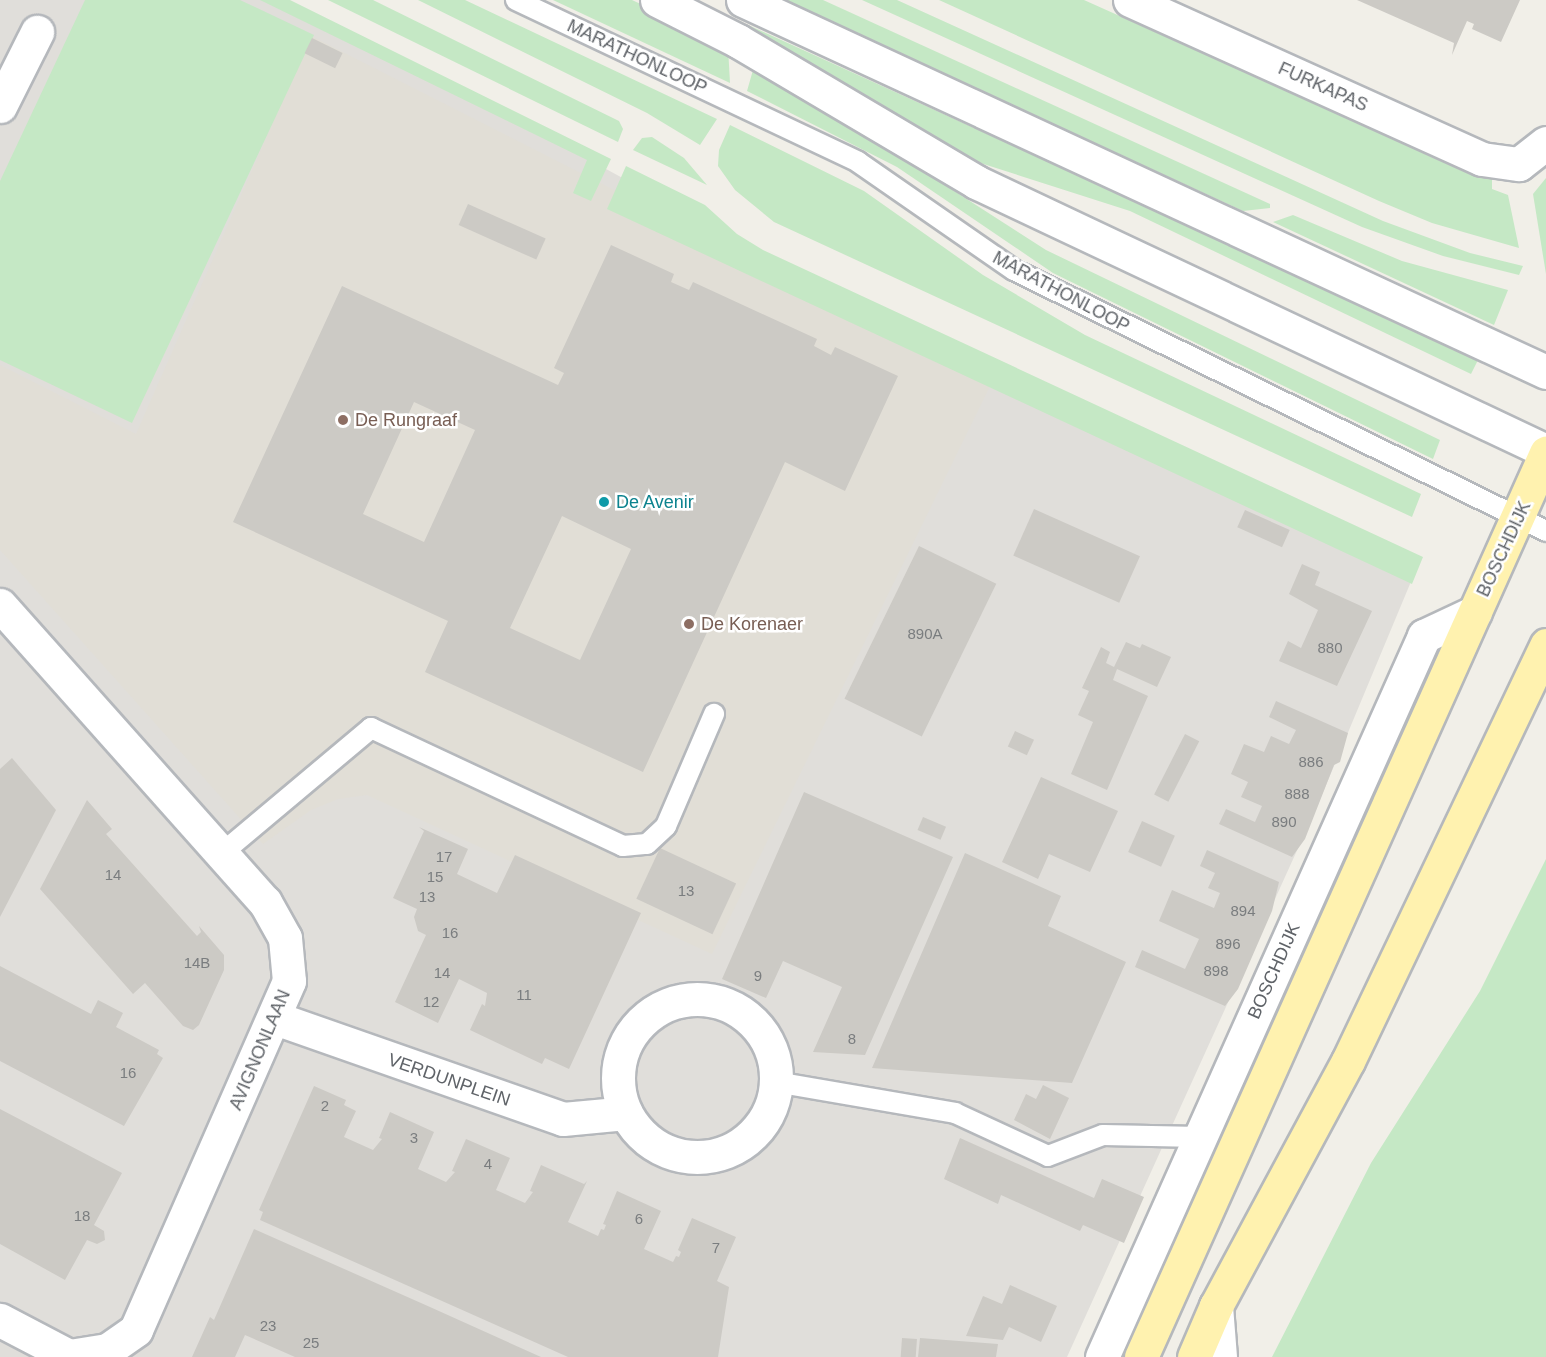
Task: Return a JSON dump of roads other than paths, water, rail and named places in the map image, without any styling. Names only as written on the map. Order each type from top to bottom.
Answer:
[{"type":"main road","name":"BOSCHDIJK","points":[[1141,1357],[1475,612],[1533,525],[1546,452]]},
{"type":"main road","points":[[1194,1357],[1216,1306],[1348,1061],[1546,645]]},
{"type":"street","points":[[657,0],[738,41],[976,182],[1546,452]]},
{"type":"street","points":[[743,0],[1546,372]]},
{"type":"street","name":"FURKAPAS","points":[[1130,0],[1482,159],[1519,164],[1546,143]]},
{"type":"street","points":[[0,106],[37,32]]},
{"type":"street","name":"AVIGNONLAAN","points":[[0,605],[264,902],[285,938],[289,981],[275,1018],[136,1330],[110,1354],[69,1356],[0,1320]]},
{"type":"street","name":"BOSCHDIJK","points":[[1102,1357],[1424,636],[1475,612]]},
{"type":"street","points":[[690,998],[720,1002],[744,1014],[763,1034],[773,1056],[776,1082],[765,1120],[746,1140],[714,1155],[679,1155],[654,1144],[626,1113],[620,1096],[618,1068],[631,1033],[664,1006],[690,998]]},
{"type":"street","name":"VERDUNPLEIN","points":[[275,1018],[563,1119],[626,1113]]},
{"type":"street","points":[[1216,1306],[1220,1357]]},
{"type":"lane","name":"MARATHONLOOP","points":[[516,0],[858,162],[1014,270],[1533,525]]},
{"type":"lane","points":[[221,854],[371,728],[623,846],[647,844],[666,825],[714,714]]},
{"type":"lane","points":[[776,1082],[955,1113],[1048,1156],[1102,1135],[1200,1137]]},
{"type":"place","name":"De Rungraaf","points":[[343,420]]},
{"type":"place","name":"De Avenir","points":[[604,502]]},
{"type":"place","name":"De Korenaer","points":[[689,624]]}]
